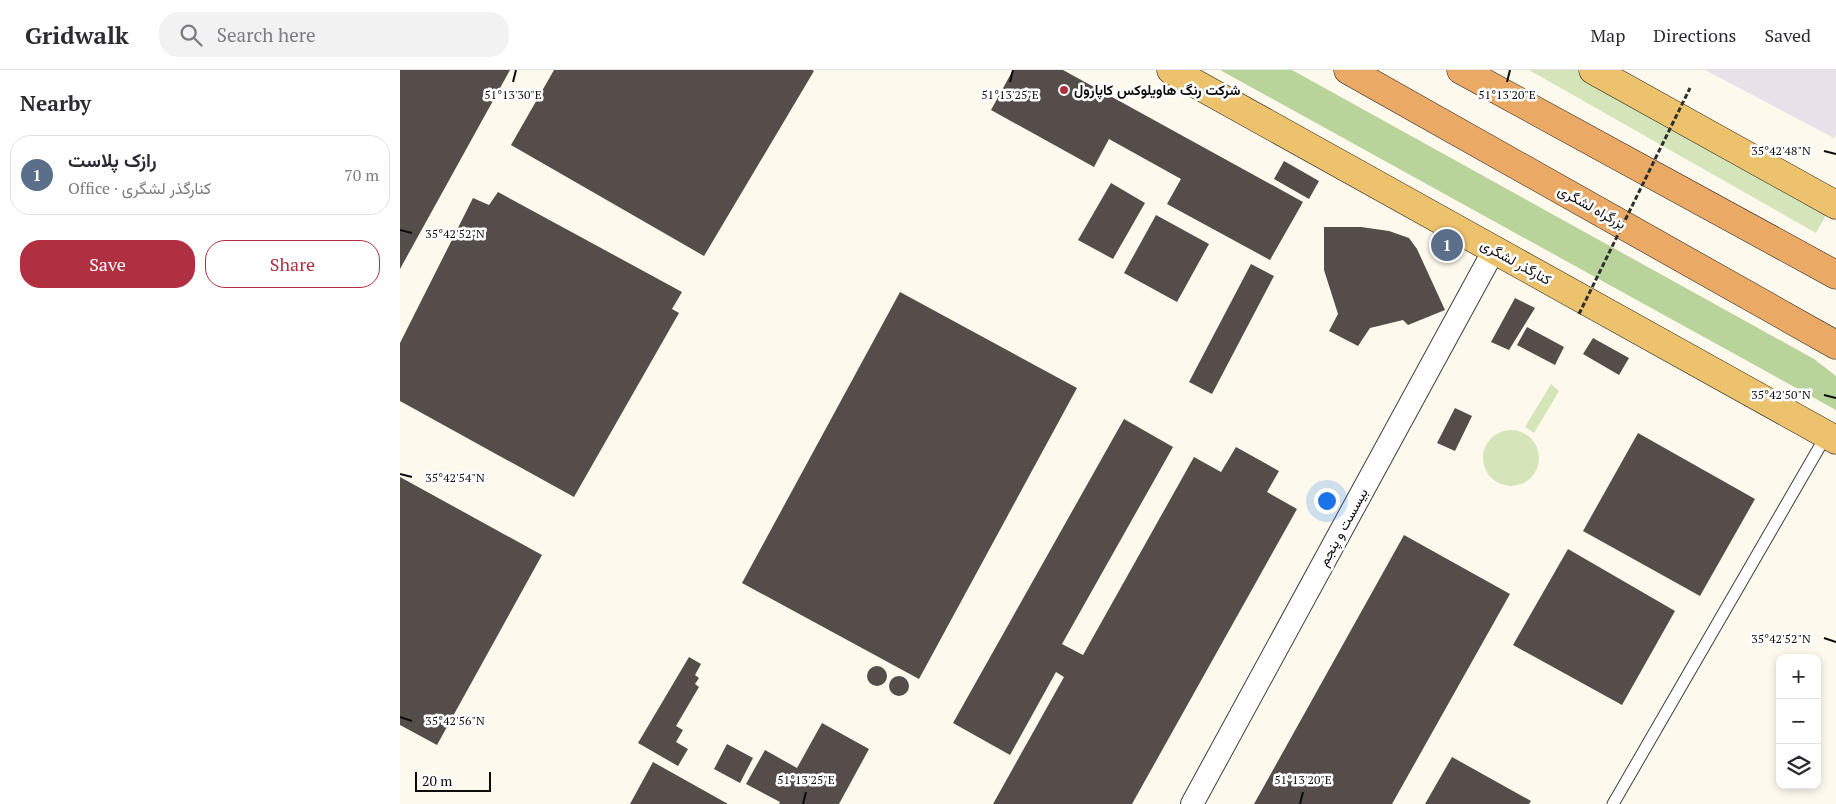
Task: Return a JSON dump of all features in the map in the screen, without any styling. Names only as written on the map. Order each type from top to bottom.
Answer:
[{"type":"highway","name":"بزرگراه لشگری","points":[[1348,70],[1836,345]]},
{"type":"highway","points":[[1461,70],[1836,276]]},
{"type":"main road","name":"کنارگذر لشگری","points":[[1170,70],[1831,437]]},
{"type":"main road","points":[[1592,70],[1836,205]]},
{"type":"street","name":"بیسست و پنجم","points":[[1192,804],[1494,250]]},
{"type":"lane","points":[[1613,804],[1831,437]]},
{"type":"path","points":[[1579,314],[1690,88]]},
{"type":"shaded area","points":[[1705,70],[1836,70],[1836,135],[1834,138]]},
{"type":"green space","points":[[1220,70],[1292,70],[1814,359],[1836,376],[1836,410]]},
{"type":"green space","points":[[1529,70],[1577,70],[1829,210],[1816,233]]},
{"type":"green space","points":[[1551,384],[1559,391],[1534,433],[1525,427]]},
{"type":"green space","points":[[1511,430],[1522,432],[1531,438],[1537,447],[1539,458],[1537,469],[1531,478],[1522,484],[1511,486],[1500,484],[1491,478],[1485,469],[1483,458],[1485,447],[1491,438],[1500,432]]},
{"type":"building","points":[[400,70],[510,70],[400,269]]},
{"type":"building","points":[[554,70],[814,71],[704,256],[511,145]]},
{"type":"building","points":[[1013,70],[1063,70],[1303,202],[1270,260],[1167,204],[1181,179],[1109,139],[1094,167],[991,110]]},
{"type":"building","points":[[1284,161],[1319,181],[1309,199],[1274,179]]},
{"type":"building","points":[[1111,183],[1145,203],[1113,259],[1078,240]]},
{"type":"building","points":[[498,192],[682,292],[672,309],[679,313],[574,497],[400,401],[400,343],[473,198],[489,205]]},
{"type":"building","points":[[1156,215],[1209,244],[1177,302],[1124,273]]},
{"type":"building","points":[[1324,227],[1361,227],[1389,231],[1409,238],[1417,249],[1445,310],[1408,325],[1403,320],[1370,328],[1358,346],[1329,331],[1338,314],[1324,270]]},
{"type":"building","points":[[1251,264],[1274,276],[1212,394],[1189,382]]},
{"type":"building","points":[[900,292],[1077,388],[919,679],[742,583]]},
{"type":"building","points":[[1515,298],[1535,308],[1509,350],[1491,342]]},
{"type":"building","points":[[1527,327],[1564,347],[1555,365],[1517,345]]},
{"type":"building","points":[[1593,338],[1629,358],[1619,375],[1583,354]]},
{"type":"building","points":[[1455,408],[1472,416],[1455,451],[1437,443]]},
{"type":"building","points":[[1124,419],[1173,447],[1062,644],[1083,655],[1194,457],[1221,472],[1236,447],[1279,471],[1267,492],[1297,509],[1132,804],[993,804],[1064,677],[1056,672],[1010,755],[953,723]]},
{"type":"building","points":[[1638,433],[1755,499],[1700,596],[1583,531]]},
{"type":"building","points":[[400,477],[542,555],[437,745],[400,725]]},
{"type":"building","points":[[1404,535],[1510,594],[1392,804],[1254,804]]},
{"type":"building","points":[[1568,549],[1675,611],[1622,705],[1513,645]]},
{"type":"building","points":[[689,657],[701,664],[695,675],[699,678],[695,684],[699,687],[676,726],[683,730],[676,742],[688,749],[678,766],[638,743]]},
{"type":"building","points":[[877,666],[884,669],[887,676],[884,683],[877,686],[870,683],[867,676],[870,669]]},
{"type":"building","points":[[899,676],[906,679],[909,686],[906,693],[899,696],[892,693],[889,686],[892,679]]},
{"type":"building","points":[[822,723],[869,749],[839,804],[779,804],[780,802],[746,784],[765,750],[797,768]]},
{"type":"building","points":[[727,744],[753,758],[740,783],[714,769]]},
{"type":"building","points":[[1452,757],[1531,801],[1529,804],[1425,804]]},
{"type":"building","points":[[653,762],[728,804],[630,804]]},
{"type":"place","name":"شرکت رنگ هاویلوکس کاپارول","points":[[1064,90]]},
{"type":"place","name":"رازک پلاست","points":[[1447,245]]}]
